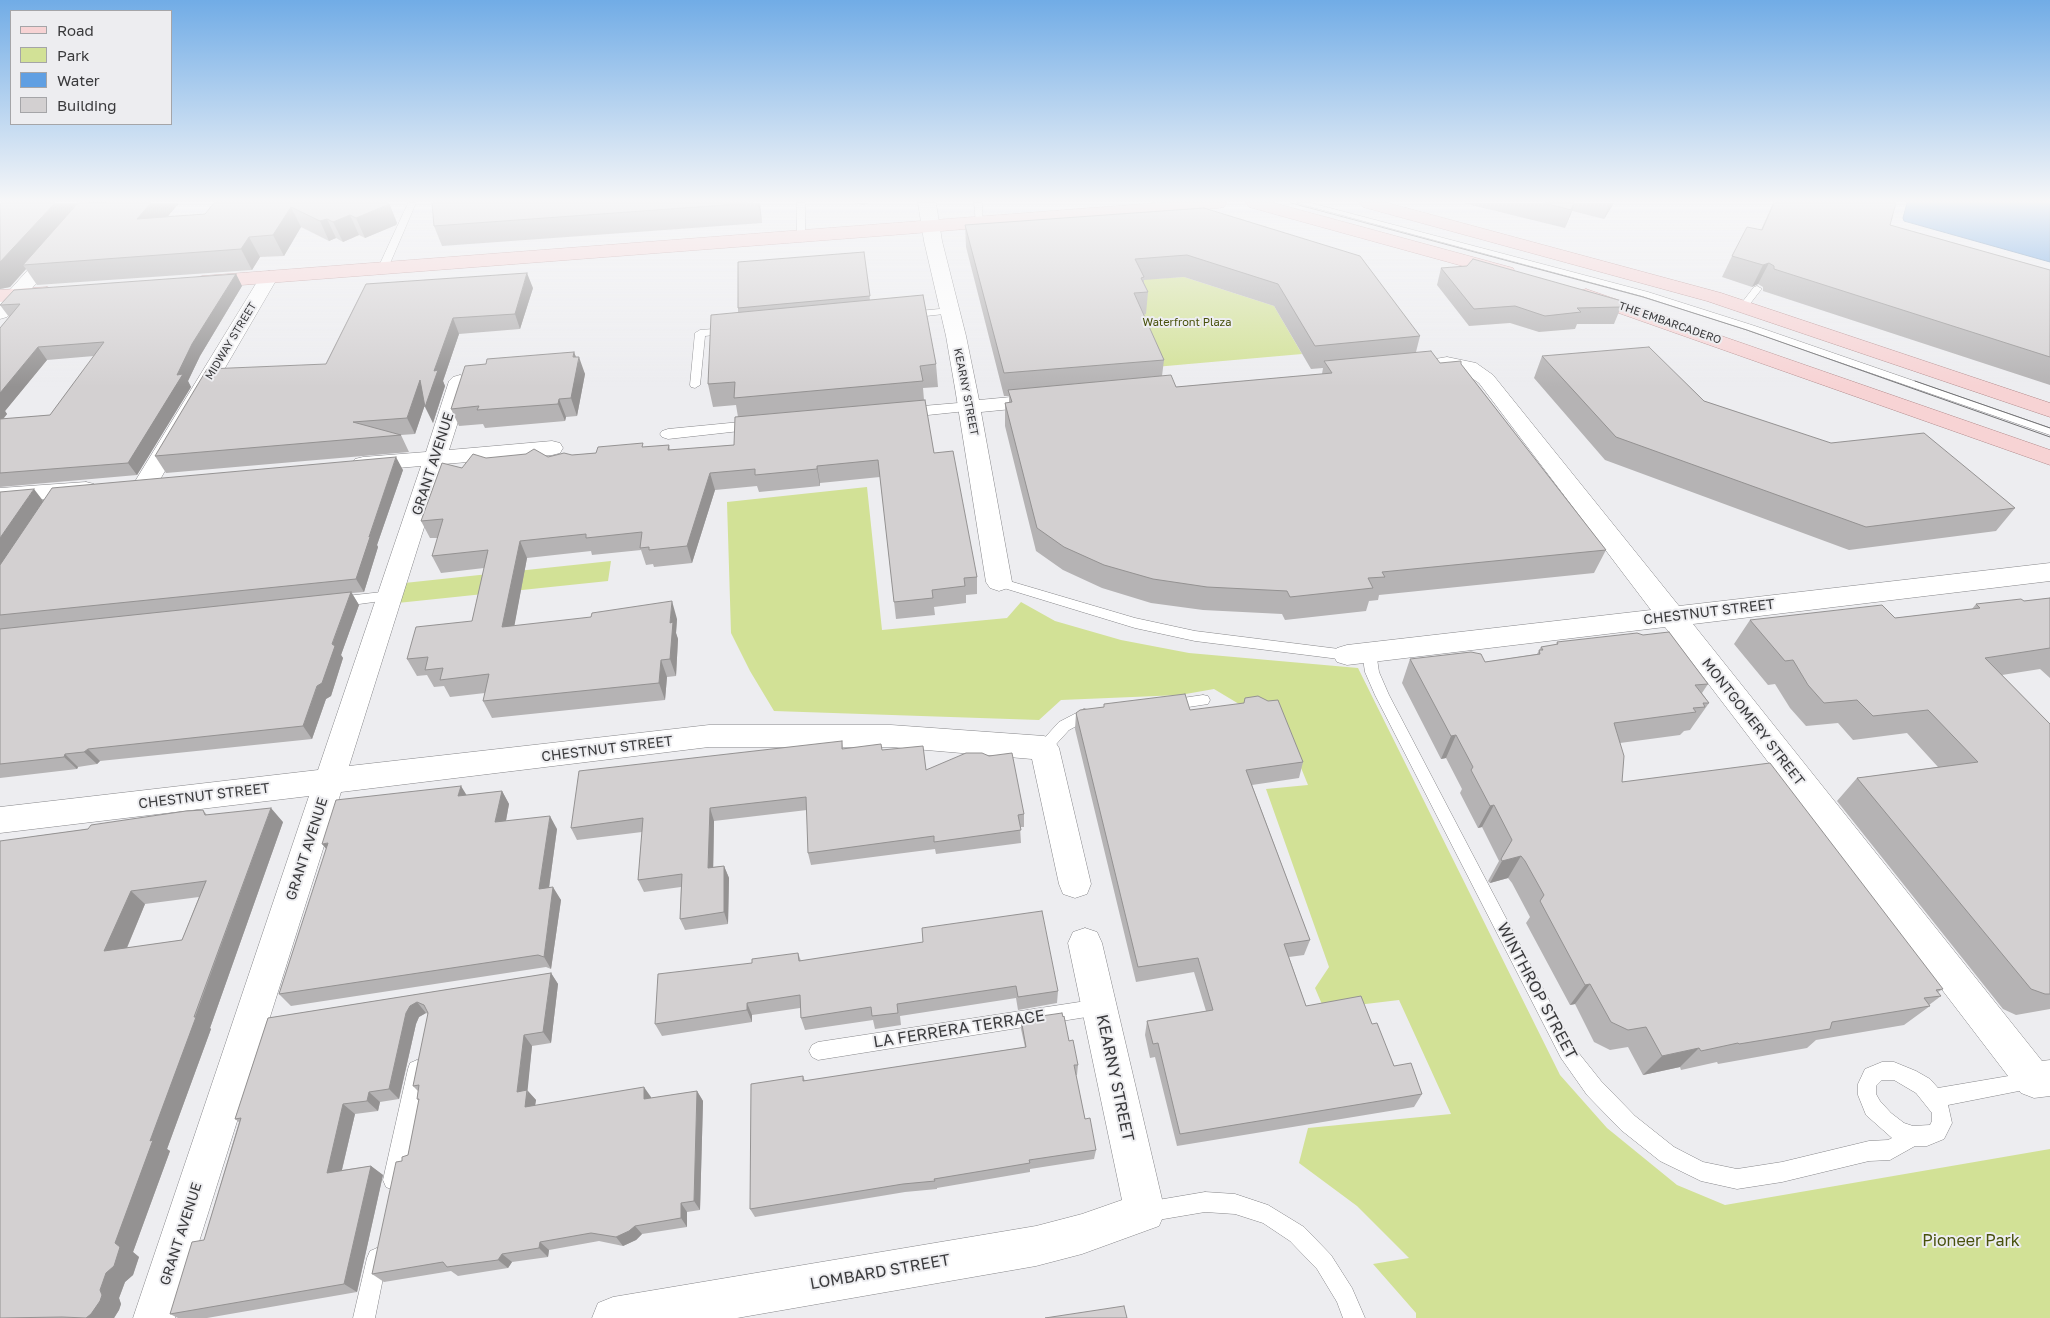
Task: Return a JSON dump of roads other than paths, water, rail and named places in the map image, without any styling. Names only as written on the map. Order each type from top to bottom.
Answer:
[{"type":"main road","points":[[180,284],[430,265]]},
{"type":"main road","name":"THE EMBARCADERO","points":[[1476,265],[1603,300],[2050,458]]},
{"type":"main road","points":[[1595,265],[1742,307],[2050,410]]},
{"type":"main road","points":[[8,296],[62,292]]},
{"type":"street","points":[[0,313],[8,296],[38,265]]},
{"type":"street","name":"KEARNY STREET","points":[[939,265],[970,406],[999,582]]},
{"type":"street","name":"MIDWAY STREET","points":[[127,485],[269,277]]},
{"type":"street","name":"MONTGOMERY STREET","points":[[1409,367],[1447,364],[1469,367],[1486,380],[1671,617],[2042,1079]]},
{"type":"street","name":"GRANT AVENUE","points":[[154,1318],[259,1022],[330,781],[460,380]]},
{"type":"street","points":[[882,414],[1059,399]]},
{"type":"street","points":[[668,434],[775,424]]},
{"type":"street","points":[[339,466],[552,448]]},
{"type":"street","points":[[0,496],[55,499],[127,485],[175,481]]},
{"type":"street","name":"CHESTNUT STREET","points":[[1358,654],[2050,572]]},
{"type":"street","name":"CHESTNUT STREET","points":[[0,820],[709,736],[891,736],[1044,748]]},
{"type":"street","points":[[1044,748],[1075,884]]},
{"type":"street","name":"KEARNY STREET","points":[[1085,943],[1145,1212]]},
{"type":"street","name":"LOMBARD STREET","points":[[613,1318],[1036,1246],[1082,1234],[1145,1212]]},
{"type":"lane","name":"THE EMBARCADERO","points":[[1534,265],[1645,294],[1751,328],[2050,432]]},
{"type":"lane","points":[[1742,307],[1757,289]]},
{"type":"lane","points":[[894,316],[950,311]]},
{"type":"lane","points":[[695,385],[700,333],[739,330]]},
{"type":"lane","points":[[999,582],[1135,623],[1195,636],[1358,654]]},
{"type":"lane","points":[[327,602],[391,596]]},
{"type":"lane","name":"WINTHROP STREET","points":[[1358,654],[1372,672],[1382,696],[1567,1052],[1594,1088],[1628,1123],[1667,1154],[1701,1171],[1737,1179],[1782,1172],[1869,1151],[1890,1150],[1913,1136]]},
{"type":"lane","points":[[1154,707],[1203,700]]},
{"type":"lane","points":[[1044,748],[1064,726],[1084,716],[1104,713]]},
{"type":"lane","name":"LA FERRERA TERRACE","points":[[818,1051],[1099,1007]]},
{"type":"lane","points":[[390,1198],[421,1053]]},
{"type":"lane","points":[[1882,1071],[1894,1071],[1909,1077],[1923,1086],[1934,1098],[1941,1111],[1942,1123],[1937,1132],[1927,1136],[1913,1136],[1898,1131],[1873,1108],[1867,1095],[1866,1084],[1872,1075],[1882,1071]]},
{"type":"lane","points":[[1934,1098],[2042,1079]]},
{"type":"lane","points":[[1145,1212],[1205,1202],[1235,1204],[1268,1215],[1297,1234],[1324,1262],[1345,1295],[1354,1318]]},
{"type":"lane","points":[[364,1318],[382,1237]]},
{"type":"tram line","points":[[1521,265],[1643,297],[1747,330],[2050,437]]},
{"type":"tram line","points":[[1915,381],[2050,428]]},
{"type":"park label","name":"Waterfront Plaza","points":[[1187,323]]},
{"type":"park label","name":"Pioneer Park","points":[[1971,1241]]}]
